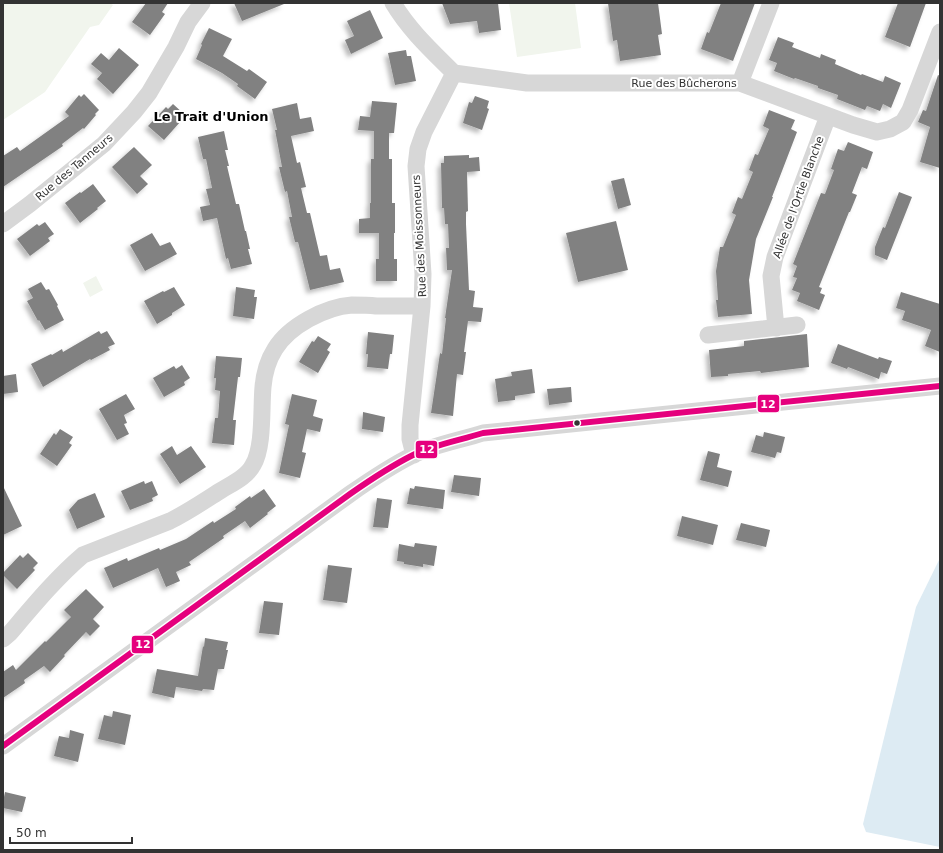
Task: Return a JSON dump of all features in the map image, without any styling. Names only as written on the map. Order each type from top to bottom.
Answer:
[{"type":"street","name":"Rue des Tanneurs","points":[[3,224],[104,144],[134,112],[149,93],[176,47],[188,22],[202,3]]},
{"type":"street","points":[[393,3],[422,41],[454,73]]},
{"type":"street","points":[[740,83],[771,3]]},
{"type":"street","name":"Rue des Bûcherons","points":[[454,73],[527,83],[740,83],[853,125],[877,132],[890,129],[903,122],[910,110],[940,32]]},
{"type":"street","name":"Rue des Moissonneurs","points":[[414,455],[410,439],[410,425],[422,306],[423,274],[416,166],[418,149],[424,132],[454,73]]},
{"type":"street","name":"Allée de l'Ortie Blanche","points":[[776,328],[771,276],[775,257],[828,116]]},
{"type":"street","points":[[3,638],[10,633],[71,564],[83,555],[182,515],[244,475],[253,466],[258,454],[260,441],[263,385],[267,366],[275,349],[294,330],[306,321],[334,308],[351,305],[422,306]]},
{"type":"street","points":[[708,335],[797,325]]},
{"type":"street","points":[[5,741],[323,512],[382,472],[414,455],[483,433],[940,386]]},
{"type":"shaded area","points":[[3,3],[110,3],[113,5],[99,25],[90,27],[45,92],[3,120]]},
{"type":"shaded area","points":[[509,3],[575,3],[581,48],[517,57]]},
{"type":"shaded area","points":[[96,276],[103,290],[90,297],[83,283]]},
{"type":"shaded area","points":[[940,558],[940,847],[866,832],[863,824],[916,607]]},
{"type":"building","points":[[146,3],[168,3],[162,12],[165,14],[150,35],[132,22]]},
{"type":"building","points":[[234,3],[284,3],[284,4],[242,21]]},
{"type":"building","points":[[442,3],[498,3],[501,30],[479,33],[477,21],[450,24]]},
{"type":"building","points":[[608,3],[658,3],[662,34],[658,35],[661,55],[620,61],[617,40],[613,41]]},
{"type":"building","points":[[721,3],[755,3],[733,61],[701,49],[707,32],[709,33]]},
{"type":"building","points":[[898,3],[926,3],[910,47],[885,37]]},
{"type":"building","points":[[370,10],[383,38],[351,54],[345,40],[354,36],[347,21]]},
{"type":"building","points":[[209,28],[232,39],[223,56],[247,71],[249,69],[267,82],[255,99],[237,86],[238,84],[222,73],[196,59]]},
{"type":"building","points":[[778,37],[794,43],[792,47],[820,58],[821,54],[836,60],[835,64],[861,75],[862,74],[883,82],[885,76],[901,83],[891,108],[883,104],[880,111],[867,106],[865,110],[837,99],[838,95],[818,88],[818,86],[774,71],[777,63],[769,60]]},
{"type":"building","points":[[119,48],[139,65],[113,94],[97,79],[102,73],[91,64],[101,53],[109,60]]},
{"type":"building","points":[[406,50],[407,56],[411,56],[416,81],[395,85],[388,53]]},
{"type":"building","points":[[938,75],[940,76],[940,168],[920,162],[930,127],[918,122],[923,110],[926,111]]},
{"type":"building","points":[[84,94],[99,110],[84,129],[83,128],[62,144],[63,146],[3,187],[3,156],[17,147],[20,151],[69,116],[65,112],[79,95],[81,97]]},
{"type":"building","points":[[475,96],[489,101],[487,108],[489,109],[482,130],[463,123],[469,102],[472,103]]},
{"type":"building","points":[[372,101],[397,103],[394,133],[389,133],[389,159],[392,159],[392,203],[395,203],[394,259],[397,259],[397,281],[376,281],[376,259],[379,259],[379,233],[359,233],[359,219],[370,218],[371,159],[374,159],[374,131],[358,130],[360,116],[370,117]]},
{"type":"building","points":[[297,103],[300,119],[311,117],[314,131],[291,136],[297,163],[300,162],[306,187],[301,188],[307,213],[310,213],[320,256],[327,255],[330,270],[340,268],[344,282],[310,290],[298,242],[295,242],[289,217],[292,217],[287,191],[285,192],[279,167],[282,167],[275,130],[277,130],[272,109]]},
{"type":"building","points":[[173,104],[184,114],[179,119],[181,121],[164,140],[148,126],[166,107],[168,109]]},
{"type":"building","points":[[769,110],[795,120],[791,129],[797,132],[756,239],[749,280],[752,314],[718,317],[716,300],[718,300],[716,271],[720,247],[723,247],[736,215],[732,213],[738,197],[742,199],[753,172],[749,170],[755,154],[758,155],[769,129],[763,126]]},
{"type":"building","points":[[224,131],[228,150],[225,150],[229,166],[227,166],[236,204],[239,204],[246,231],[250,249],[248,249],[252,264],[231,269],[228,258],[226,259],[217,218],[203,221],[200,207],[210,205],[206,189],[212,188],[206,159],[203,159],[198,137]]},
{"type":"building","points":[[848,142],[873,152],[867,169],[862,167],[852,193],[857,195],[819,287],[822,288],[820,293],[825,295],[819,310],[797,301],[800,293],[792,290],[797,278],[793,277],[797,266],[793,264],[821,193],[825,194],[834,170],[831,169],[838,149],[844,151]]},
{"type":"building","points":[[134,147],[152,165],[140,176],[148,184],[137,194],[112,167]]},
{"type":"building","points":[[469,155],[469,158],[479,157],[480,171],[467,172],[468,211],[466,212],[466,224],[469,290],[475,291],[473,307],[483,308],[481,322],[468,321],[463,375],[457,374],[453,416],[431,413],[440,353],[442,354],[445,318],[452,270],[447,270],[446,248],[449,248],[448,224],[445,224],[444,208],[442,208],[441,163],[444,163],[444,156]]},
{"type":"building","points":[[624,178],[631,205],[618,209],[611,181]]},
{"type":"building","points":[[93,184],[106,201],[80,223],[65,203]]},
{"type":"building","points":[[899,192],[912,197],[887,260],[875,255],[875,247],[883,227],[885,228]]},
{"type":"building","points":[[616,221],[628,270],[578,282],[566,233]]},
{"type":"building","points":[[45,222],[54,234],[48,238],[50,241],[30,256],[17,239],[37,224],[39,226]]},
{"type":"building","points":[[152,233],[160,246],[170,242],[177,254],[145,271],[130,245]]},
{"type":"building","points":[[41,282],[46,290],[49,289],[64,320],[45,330],[39,320],[38,321],[27,301],[33,298],[28,289]]},
{"type":"building","points":[[174,287],[185,305],[157,324],[144,301]]},
{"type":"building","points":[[236,287],[255,290],[254,297],[257,297],[254,319],[233,316]]},
{"type":"building","points":[[901,292],[940,304],[940,352],[925,346],[931,330],[902,320],[905,311],[896,308]]},
{"type":"building","points":[[99,331],[101,334],[107,331],[115,344],[108,347],[110,350],[91,360],[90,359],[43,387],[31,364],[62,349],[63,352]]},
{"type":"building","points":[[368,332],[394,335],[392,354],[390,354],[388,369],[367,367],[368,354],[366,354]]},
{"type":"building","points":[[807,334],[809,367],[761,373],[760,371],[728,374],[728,376],[711,377],[709,350],[744,346],[744,341]]},
{"type":"building","points":[[318,336],[331,344],[327,350],[330,352],[318,373],[299,362],[312,341],[314,342]]},
{"type":"building","points":[[838,344],[878,359],[879,357],[892,361],[887,374],[881,372],[879,379],[848,367],[847,369],[831,363]]},
{"type":"building","points":[[216,356],[242,358],[240,377],[238,377],[233,420],[236,420],[234,445],[212,443],[215,418],[218,418],[220,391],[215,390],[216,378],[214,378]]},
{"type":"building","points":[[182,365],[190,378],[184,382],[185,385],[164,397],[153,378],[174,366],[176,369]]},
{"type":"building","points":[[532,369],[535,393],[515,396],[515,400],[498,402],[495,379],[512,376],[511,372]]},
{"type":"building","points":[[16,374],[18,392],[3,394],[3,376]]},
{"type":"building","points":[[571,387],[572,402],[549,405],[547,389]]},
{"type":"building","points":[[126,394],[135,409],[124,415],[127,423],[124,424],[129,434],[117,440],[99,409]]},
{"type":"building","points":[[292,394],[317,400],[313,416],[323,419],[320,432],[307,429],[302,452],[306,453],[300,478],[279,473],[289,425],[285,424]]},
{"type":"building","points":[[363,412],[385,417],[383,432],[362,429]]},
{"type":"building","points":[[60,429],[73,437],[69,443],[72,445],[57,466],[40,454],[54,433],[56,435]]},
{"type":"building","points":[[764,432],[785,437],[781,453],[777,452],[775,458],[751,452],[756,435],[763,437]]},
{"type":"building","points":[[172,446],[177,455],[191,446],[206,467],[180,484],[160,454]]},
{"type":"building","points":[[708,451],[720,454],[717,467],[732,471],[728,487],[700,480]]},
{"type":"building","points":[[454,475],[481,478],[479,496],[451,492]]},
{"type":"building","points":[[144,481],[145,484],[152,481],[158,495],[152,498],[153,501],[130,510],[121,491]]},
{"type":"building","points":[[3,486],[22,526],[3,535]]},
{"type":"building","points":[[415,486],[445,490],[443,509],[407,504],[410,488],[414,489]]},
{"type":"building","points":[[264,489],[276,506],[250,528],[245,521],[223,536],[224,538],[189,562],[191,565],[176,572],[180,581],[166,587],[158,568],[113,588],[104,568],[127,558],[128,561],[186,539],[213,521],[214,523],[236,509],[235,507],[250,496],[251,498]]},
{"type":"building","points":[[95,493],[105,517],[77,529],[69,510],[78,500]]},
{"type":"building","points":[[377,498],[392,500],[388,528],[373,527]]},
{"type":"building","points":[[682,516],[718,525],[713,545],[677,536]]},
{"type":"building","points":[[741,523],[770,530],[766,547],[736,540]]},
{"type":"building","points":[[415,543],[437,546],[434,566],[423,564],[423,567],[404,564],[404,562],[397,561],[399,544],[414,547]]},
{"type":"building","points":[[28,553],[38,563],[33,568],[35,570],[17,589],[3,575],[3,573],[20,555],[23,558]]},
{"type":"building","points":[[328,565],[352,568],[347,603],[323,600]]},
{"type":"building","points":[[86,589],[104,607],[93,619],[100,626],[90,636],[86,632],[50,672],[44,666],[24,680],[25,683],[3,698],[3,672],[13,665],[16,670],[71,617],[64,610]]},
{"type":"building","points":[[264,601],[283,603],[279,635],[259,633]]},
{"type":"building","points":[[205,638],[228,642],[224,669],[218,669],[214,690],[203,689],[202,691],[176,687],[174,698],[152,693],[157,669],[198,676]]},
{"type":"building","points":[[113,711],[131,715],[125,745],[98,739],[104,715],[112,717]]},
{"type":"building","points":[[70,730],[84,734],[78,762],[54,756],[59,736],[69,738]]},
{"type":"building","points":[[5,792],[26,797],[22,812],[3,808]]},
{"type":"transit line","name":"12","points":[[3,746],[350,494],[389,468],[421,451],[483,433],[940,386]]},
{"type":"district","name":"Le Trait d'Union","points":[[211,116]]}]
